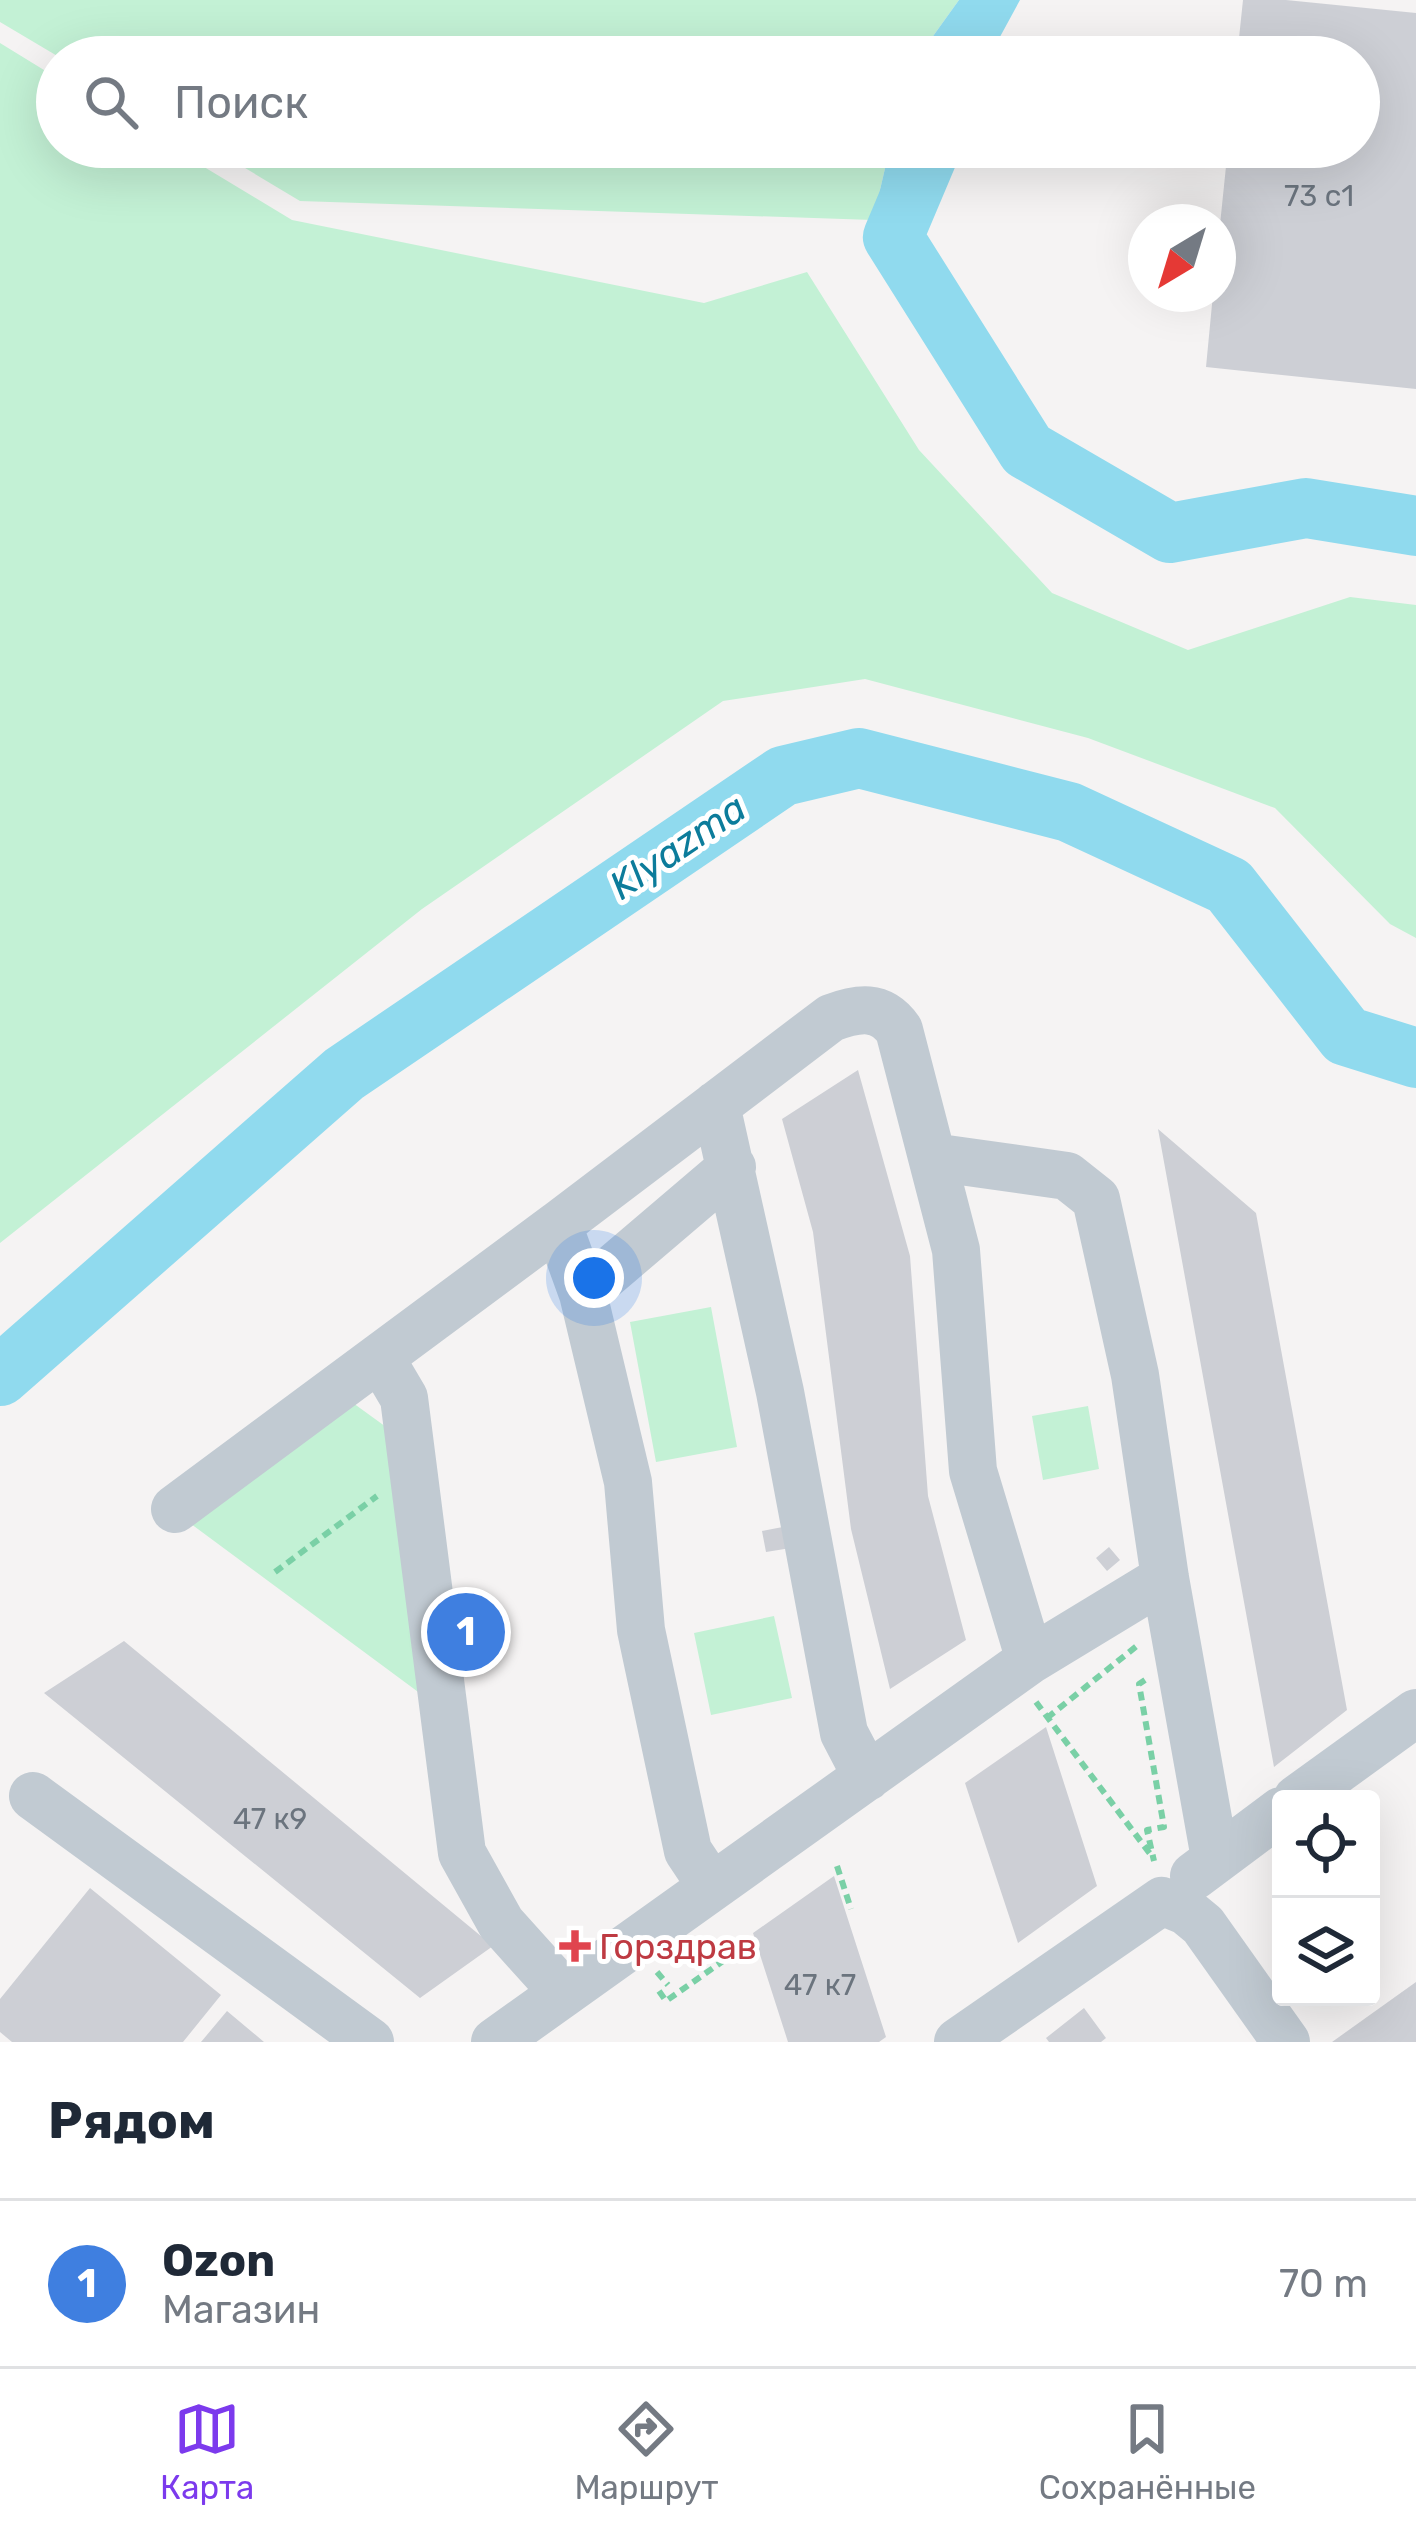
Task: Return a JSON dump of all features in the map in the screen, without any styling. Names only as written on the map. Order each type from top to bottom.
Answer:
[{"type":"lane","points":[[175,1509],[831,1018],[872,1009],[890,1016],[899,1030],[956,1250],[973,1471],[1023,1665]]},
{"type":"lane","points":[[716,1105],[844,1733],[867,1777]]},
{"type":"lane","points":[[932,1157],[1067,1176],[1096,1199],[1135,1375],[1168,1598],[1215,1858]]},
{"type":"lane","points":[[583,1294],[732,1167]]},
{"type":"lane","points":[[558,1225],[583,1294],[628,1482],[641,1630],[688,1851],[712,1887]]},
{"type":"lane","points":[[381,1359],[404,1398],[462,1853],[501,1923],[564,1994]]},
{"type":"lane","points":[[495,2042],[1023,1665],[1168,1598]]},
{"type":"lane","points":[[1309,1790],[1416,1713]]},
{"type":"lane","points":[[33,1796],[370,2042]]},
{"type":"lane","points":[[958,2042],[1158,1880],[1215,1858],[1272,1817]]},
{"type":"lane","points":[[1158,1880],[1203,1925],[1286,2042]]},
{"type":"path","points":[[275,1572],[413,1469]]},
{"type":"path","points":[[1047,1718],[1168,1598]]},
{"type":"path","points":[[1023,1665],[1047,1718],[1158,1880]]},
{"type":"path","points":[[837,1866],[851,1909]]},
{"type":"path","points":[[659,1991],[666,2001],[743,1947]]},
{"type":"green space","points":[[0,0],[959,0],[933,36],[36,36],[36,43],[0,22]]},
{"type":"green space","points":[[0,43],[36,65],[36,168],[206,168],[292,220],[704,303],[807,272],[919,450],[1052,593],[1188,650],[1350,597],[1416,605],[1416,938],[1390,924],[1275,808],[1088,738],[865,679],[723,701],[422,909],[0,1243]]},
{"type":"green space","points":[[245,168],[885,168],[873,220],[300,201]]},
{"type":"green space","points":[[711,1307],[737,1447],[656,1462],[630,1322]]},
{"type":"green space","points":[[353,1403],[393,1432],[429,1700],[183,1518]]},
{"type":"green space","points":[[1088,1406],[1099,1469],[1043,1480],[1032,1416]]},
{"type":"green space","points":[[774,1616],[792,1698],[711,1715],[694,1633]]},
{"type":"water","points":[[959,0],[1020,0],[1000,36],[933,36]]},
{"type":"water","points":[[885,168],[942,168],[908,251],[873,220]]},
{"type":"building","points":[[1243,0],[1416,13],[1416,389],[1206,367],[1211,312],[1236,312],[1236,204],[1222,204],[1226,168],[1380,168],[1380,36],[1239,36]]},
{"type":"building","points":[[858,1070],[910,1256],[928,1496],[966,1640],[890,1689],[851,1529],[813,1232],[782,1119]]},
{"type":"building","points":[[1158,1129],[1256,1213],[1347,1710],[1274,1767]]},
{"type":"building","points":[[793,1525],[797,1547],[766,1552],[762,1531]]},
{"type":"building","points":[[1109,1547],[1120,1560],[1107,1571],[1096,1558]]},
{"type":"building","points":[[124,1641],[493,1946],[420,1998],[44,1693]]},
{"type":"building","points":[[1046,1727],[1097,1886],[1018,1943],[965,1783]]},
{"type":"building","points":[[834,1876],[886,2037],[879,2042],[788,2042],[753,1933]]},
{"type":"building","points":[[90,1888],[221,1995],[183,2042],[12,2042],[0,2032],[0,1999]]},
{"type":"building","points":[[1416,1982],[1416,2042],[1332,2042]]},
{"type":"building","points":[[1084,2008],[1106,2038],[1101,2042],[1049,2042],[1046,2038]]},
{"type":"building","points":[[227,2011],[264,2042],[201,2042]]},
{"type":"waterway","name":"Klyazma","points":[[922,168],[893,237],[1027,450],[1170,533],[1306,508],[1416,526]]},
{"type":"waterway","name":"Klyazma","points":[[0,1376],[344,1074],[783,776],[859,758],[1069,812],[1229,886],[1346,1036],[1416,1058]]},
{"type":"place","name":"Ozon","points":[[466,1632]]},
{"type":"place","name":"Горздрав","points":[[575,1946]]}]
